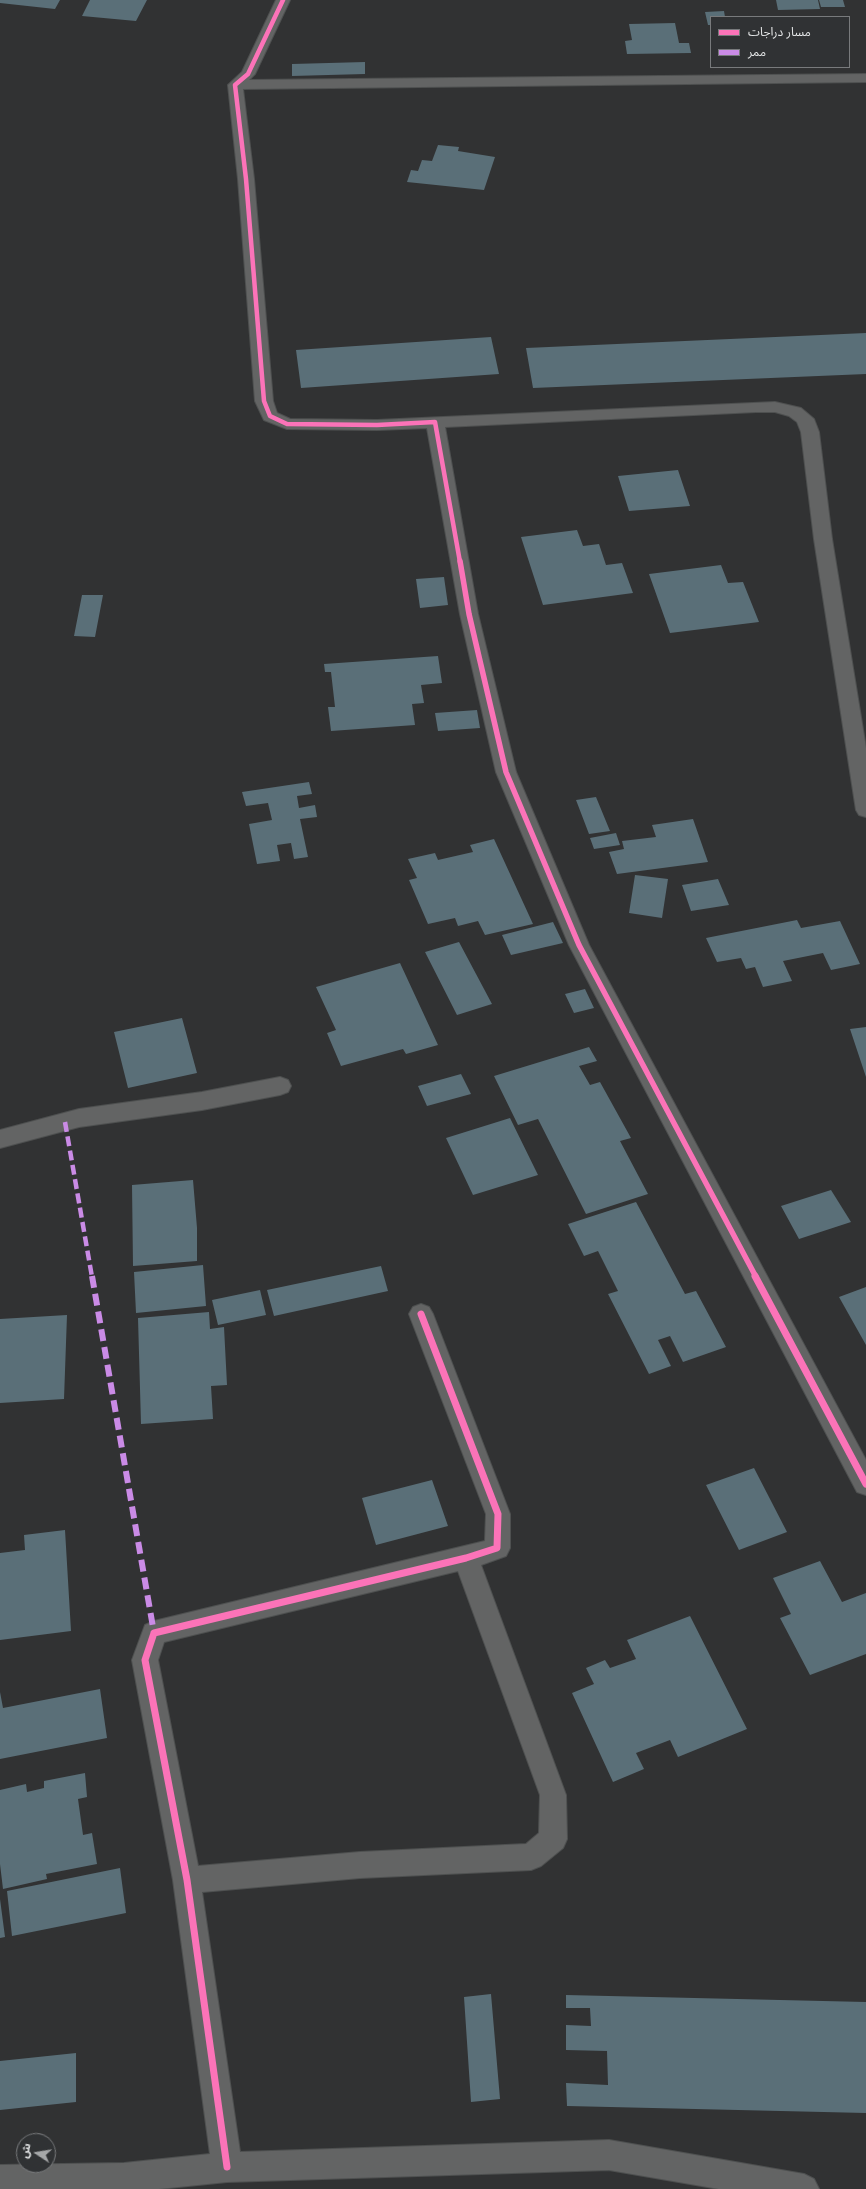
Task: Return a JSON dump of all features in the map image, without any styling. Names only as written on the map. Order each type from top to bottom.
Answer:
[{"type":"street","points":[[234,85],[248,74],[283,0]]},
{"type":"street","points":[[234,85],[866,78]]},
{"type":"street","points":[[234,85],[246,179],[264,401],[270,416],[287,424],[377,425],[775,407],[795,412],[805,419],[810,432],[823,539],[866,810]]},
{"type":"street","points":[[435,422],[469,614],[506,772],[579,945],[866,1484]]},
{"type":"street","points":[[0,1139],[79,1118],[202,1101],[280,1086]]},
{"type":"street","points":[[227,2167],[187,1880],[145,1660],[154,1633],[190,1623],[466,1558],[497,1548],[498,1514],[421,1314]]},
{"type":"street","points":[[187,1880],[360,1865],[531,1857],[553,1839],[553,1795],[466,1558]]},
{"type":"street","points":[[0,2180],[124,2178],[227,2167],[608,2155],[804,2189]]},
{"type":"building","points":[[0,0],[60,0],[55,9],[0,3]]},
{"type":"building","points":[[90,0],[147,0],[136,21],[82,16]]},
{"type":"building","points":[[776,0],[818,0],[820,9],[778,10]]},
{"type":"building","points":[[819,0],[843,0],[845,7],[821,7]]},
{"type":"building","points":[[724,11],[725,16],[710,16],[710,25],[708,25],[705,12]]},
{"type":"building","points":[[675,23],[679,43],[689,43],[691,53],[627,54],[625,41],[632,40],[629,24]]},
{"type":"building","points":[[365,62],[365,74],[292,76],[292,64]]},
{"type":"building","points":[[438,145],[459,147],[458,151],[495,157],[484,190],[407,182],[411,170],[418,171],[422,160],[432,161]]},
{"type":"building","points":[[866,333],[866,374],[533,388],[526,348]]},
{"type":"building","points":[[491,337],[499,374],[301,388],[296,350]]},
{"type":"building","points":[[678,470],[690,506],[629,511],[618,476]]},
{"type":"building","points":[[577,530],[583,546],[599,544],[606,565],[622,563],[633,593],[543,605],[521,537]]},
{"type":"building","points":[[721,565],[728,583],[743,582],[759,622],[670,633],[649,574]]},
{"type":"building","points":[[444,577],[448,605],[420,608],[416,579]]},
{"type":"building","points":[[82,595],[103,595],[95,637],[74,636]]},
{"type":"building","points":[[438,656],[442,683],[421,685],[424,703],[412,704],[415,725],[331,731],[328,707],[335,707],[331,672],[325,672],[324,664]]},
{"type":"building","points":[[477,710],[480,728],[438,731],[435,713]]},
{"type":"building","points":[[309,782],[312,794],[297,796],[299,808],[315,805],[317,817],[300,819],[308,857],[294,859],[291,843],[277,845],[280,861],[257,864],[249,824],[272,820],[268,803],[246,806],[242,792]]},
{"type":"building","points":[[596,797],[610,831],[589,834],[576,800]]},
{"type":"building","points":[[693,819],[708,862],[617,874],[609,852],[624,849],[622,841],[656,837],[652,825]]},
{"type":"building","points":[[616,833],[620,845],[594,849],[590,838]]},
{"type":"building","points":[[494,839],[533,924],[485,935],[478,921],[458,926],[455,918],[428,924],[409,880],[417,878],[408,859],[435,853],[438,860],[473,852],[470,845]]},
{"type":"building","points":[[635,875],[668,879],[662,918],[629,913]]},
{"type":"building","points":[[718,879],[729,905],[691,911],[682,885]]},
{"type":"building","points":[[797,920],[801,928],[840,921],[860,964],[831,970],[823,953],[783,961],[792,981],[763,987],[755,967],[746,969],[741,958],[717,962],[706,938]]},
{"type":"building","points":[[553,922],[563,943],[511,955],[502,935]]},
{"type":"building","points":[[459,942],[492,1004],[457,1015],[425,952]]},
{"type":"building","points":[[400,963],[438,1045],[406,1054],[403,1049],[341,1066],[327,1033],[336,1030],[316,987]]},
{"type":"building","points":[[585,989],[594,1008],[574,1013],[565,994]]},
{"type":"building","points":[[182,1018],[197,1073],[128,1088],[114,1032]]},
{"type":"building","points":[[866,1027],[866,1077],[850,1029]]},
{"type":"building","points":[[589,1047],[597,1061],[579,1066],[590,1085],[600,1082],[631,1138],[620,1141],[648,1194],[586,1214],[538,1119],[518,1125],[494,1076]]},
{"type":"building","points":[[461,1074],[471,1094],[427,1106],[418,1086]]},
{"type":"building","points":[[510,1118],[538,1175],[473,1195],[446,1138]]},
{"type":"building","points":[[193,1180],[197,1228],[197,1261],[133,1266],[132,1185]]},
{"type":"building","points":[[831,1190],[851,1222],[799,1239],[781,1206]]},
{"type":"building","points":[[636,1202],[685,1294],[696,1291],[726,1347],[683,1362],[670,1336],[658,1340],[671,1366],[649,1374],[608,1294],[618,1291],[598,1251],[584,1256],[568,1224]]},
{"type":"building","points":[[203,1265],[206,1306],[136,1313],[134,1272]]},
{"type":"building","points":[[381,1266],[388,1291],[274,1316],[267,1290]]},
{"type":"building","points":[[866,1287],[866,1345],[839,1297]]},
{"type":"building","points":[[260,1290],[266,1315],[218,1325],[212,1300]]},
{"type":"building","points":[[209,1312],[210,1329],[224,1327],[227,1385],[211,1386],[213,1419],[141,1424],[138,1318]]},
{"type":"building","points":[[67,1315],[64,1399],[0,1403],[0,1319]]},
{"type":"building","points":[[754,1468],[787,1532],[739,1550],[706,1485]]},
{"type":"building","points":[[432,1480],[448,1526],[376,1545],[362,1498]]},
{"type":"building","points":[[65,1530],[71,1631],[0,1640],[0,1553],[25,1550],[24,1535]]},
{"type":"building","points":[[820,1561],[842,1602],[866,1593],[866,1654],[810,1675],[780,1618],[791,1614],[773,1578]]},
{"type":"building","points":[[690,1616],[747,1729],[678,1757],[670,1740],[636,1753],[644,1769],[613,1782],[572,1693],[594,1684],[586,1668],[605,1660],[610,1668],[636,1659],[627,1640]]},
{"type":"building","points":[[100,1689],[107,1738],[0,1759],[0,1692],[3,1708]]},
{"type":"building","points":[[85,1773],[87,1797],[78,1799],[83,1835],[92,1833],[97,1864],[46,1874],[47,1879],[3,1889],[0,1864],[0,1790],[26,1784],[27,1792],[44,1788],[44,1781]]},
{"type":"building","points":[[120,1868],[126,1913],[12,1936],[7,1891]]},
{"type":"building","points":[[0,1899],[5,1937],[0,1938]]},
{"type":"building","points":[[491,1994],[500,2099],[471,2102],[464,1997]]},
{"type":"building","points":[[566,1995],[866,2002],[866,2113],[567,2106],[566,2083],[608,2085],[607,2051],[566,2050],[566,2025],[591,2026],[590,2008],[566,2008]]},
{"type":"building","points":[[76,2053],[76,2102],[0,2110],[0,2061]]},
{"type":"marked path","points":[[65,1122],[154,1633]]},
{"type":"cycle path","points":[[283,0],[248,74],[235,85],[246,179],[264,401],[270,416],[287,424],[377,425],[435,422],[469,614],[506,772],[579,945],[866,1484]]},
{"type":"cycle path","points":[[227,2167],[187,1880],[145,1660],[154,1633],[190,1623],[466,1558],[497,1548],[498,1514],[421,1314]]}]
